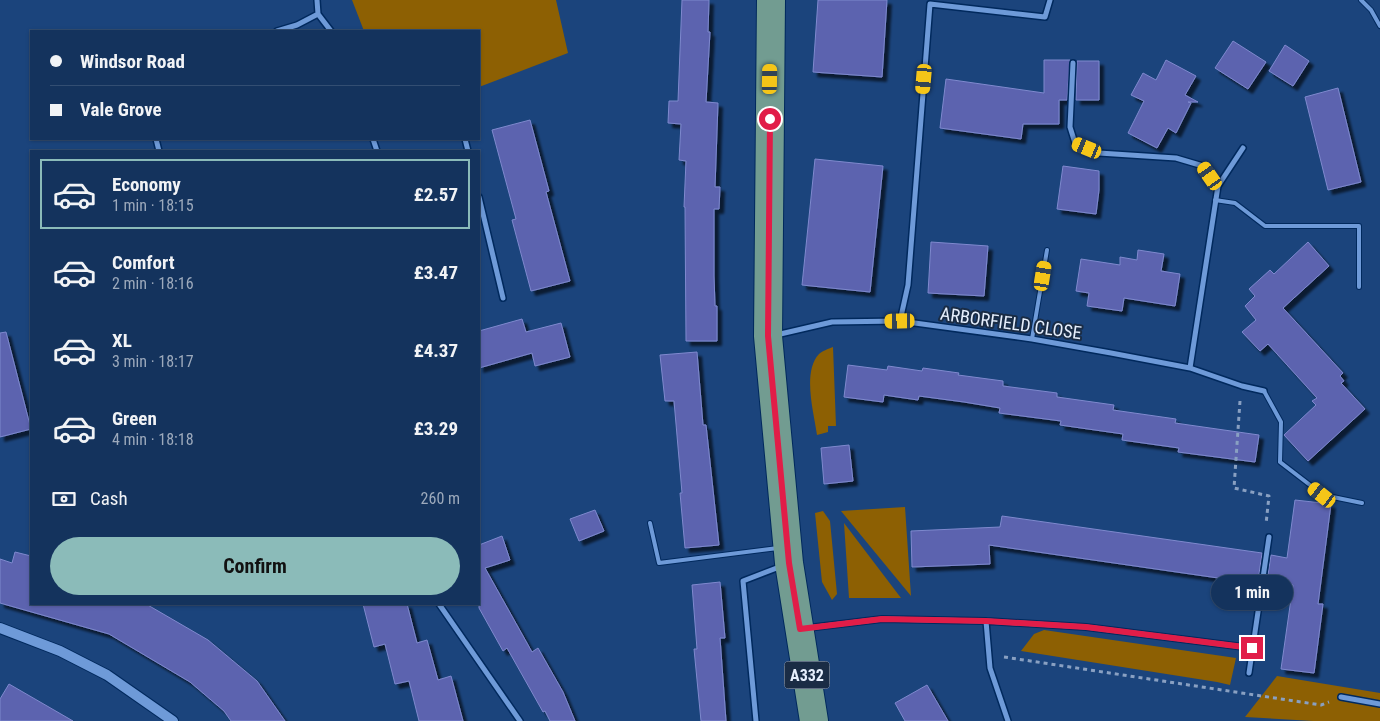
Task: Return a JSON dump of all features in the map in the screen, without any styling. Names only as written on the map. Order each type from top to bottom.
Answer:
[{"type":"main road","name":"A332","points":[[771,0],[768,336],[789,555],[814,721]]},
{"type":"main road","points":[[0,628],[60,651],[107,675],[173,721]]},
{"type":"main road","name":"A332","points":[[799,721],[800,629]]},
{"type":"street","points":[[318,0],[318,14],[330,30]]},
{"type":"street","points":[[900,321],[908,285],[930,4],[1045,17],[1050,0]]},
{"type":"street","points":[[280,30],[297,25],[318,14]]},
{"type":"street","points":[[1073,63],[1070,127],[1075,143],[1099,153],[1176,158],[1203,166],[1218,186]]},
{"type":"street","points":[[1190,368],[1218,186],[1243,148]]},
{"type":"street","points":[[480,204],[502,298]]},
{"type":"street","name":"ARBORFIELD CLOSE","points":[[768,336],[832,322],[900,321],[1032,339],[1190,368],[1242,386],[1264,391]]},
{"type":"street","points":[[1248,673],[1269,537]]},
{"type":"street","points":[[756,721],[743,581],[789,555]]},
{"type":"street","points":[[441,605],[520,721]]},
{"type":"street","points":[[800,629],[882,619],[986,621],[1086,627],[1252,648]]},
{"type":"street","points":[[986,621],[990,668],[1008,721]]},
{"type":"street","points":[[1341,698],[1380,704]]},
{"type":"lane","points":[[1361,0],[1371,10],[1380,26]]},
{"type":"lane","points":[[1216,200],[1235,203],[1265,226],[1358,226],[1359,287]]},
{"type":"lane","points":[[1032,339],[1047,250]]},
{"type":"lane","points":[[1264,391],[1281,422],[1280,462],[1322,495],[1362,503]]},
{"type":"lane","points":[[650,523],[659,563],[789,555]]},
{"type":"path","points":[[1242,386],[1234,488],[1269,496],[1266,524],[1269,537]]},
{"type":"path","points":[[989,654],[1321,705],[1341,698]]},
{"type":"shaded area","points":[[352,0],[556,0],[568,53],[480,87],[480,30],[364,30]]},
{"type":"shaded area","points":[[833,347],[836,426],[828,426],[828,432],[817,435],[810,393],[811,371],[819,354]]},
{"type":"shaded area","points":[[905,507],[911,596],[841,511]]},
{"type":"shaded area","points":[[823,511],[830,521],[837,594],[832,600],[822,582],[815,513]]},
{"type":"shaded area","points":[[844,523],[901,598],[849,598]]},
{"type":"shaded area","points":[[1044,630],[1236,658],[1230,685],[1021,651],[1034,634]]},
{"type":"shaded area","points":[[1277,676],[1380,693],[1380,721],[1313,721],[1245,717]]},
{"type":"building","points":[[682,0],[709,0],[708,32],[710,32],[706,102],[718,103],[715,187],[720,187],[719,209],[714,209],[714,276],[715,306],[717,306],[717,341],[686,341],[684,207],[686,161],[679,160],[681,124],[668,123],[669,101],[678,101]]},
{"type":"building","points":[[818,0],[887,0],[882,77],[813,72]]},
{"type":"building","points":[[1233,41],[1266,62],[1248,89],[1215,68]]},
{"type":"building","points":[[1285,45],[1309,61],[1293,86],[1269,71]]},
{"type":"building","points":[[1044,60],[1070,60],[1067,100],[1059,100],[1059,124],[1023,124],[1021,139],[940,128],[946,79],[1044,93]]},
{"type":"building","points":[[1166,60],[1196,76],[1185,95],[1198,102],[1188,102],[1191,103],[1176,133],[1168,128],[1157,148],[1128,133],[1144,101],[1131,95],[1143,73],[1156,80]]},
{"type":"building","points":[[1077,61],[1099,61],[1099,100],[1076,100]]},
{"type":"building","points":[[1338,88],[1361,182],[1328,190],[1305,97]]},
{"type":"building","points":[[530,120],[549,191],[546,192],[570,281],[531,291],[512,220],[516,219],[492,130]]},
{"type":"building","points":[[815,159],[883,166],[870,292],[802,285]]},
{"type":"building","points":[[1063,166],[1099,171],[1096,214],[1057,209]]},
{"type":"building","points":[[931,242],[988,246],[984,296],[928,293]]},
{"type":"building","points":[[1308,242],[1329,266],[1283,308],[1343,373],[1340,376],[1344,381],[1341,383],[1365,409],[1308,461],[1284,435],[1316,405],[1312,401],[1317,398],[1268,344],[1260,351],[1242,332],[1256,320],[1245,306],[1255,296],[1249,289],[1270,270],[1274,274]]},
{"type":"building","points":[[1138,250],[1164,254],[1161,271],[1180,274],[1175,306],[1124,298],[1122,311],[1087,306],[1089,293],[1076,291],[1081,259],[1120,265],[1120,257],[1137,260]]},
{"type":"building","points":[[522,319],[526,332],[561,323],[570,357],[535,366],[532,353],[480,368],[480,331]]},
{"type":"building","points":[[6,332],[30,429],[0,437],[0,333]]},
{"type":"building","points":[[697,352],[703,425],[706,425],[719,545],[685,548],[674,401],[665,401],[660,355]]},
{"type":"building","points":[[848,365],[887,370],[888,366],[922,371],[923,368],[959,373],[958,375],[1003,381],[1003,386],[1057,393],[1057,397],[1114,405],[1113,410],[1176,419],[1175,423],[1259,435],[1255,462],[1178,452],[1179,448],[1122,440],[1123,434],[1060,425],[1061,421],[999,413],[1000,408],[964,402],[919,396],[918,400],[884,395],[883,402],[844,397]]},
{"type":"building","points":[[849,445],[853,481],[824,484],[821,448]]},
{"type":"building","points":[[1295,500],[1331,504],[1318,604],[1323,604],[1314,673],[1281,669],[1293,585],[1267,582],[1271,555],[1287,558]]},
{"type":"building","points":[[595,510],[604,531],[579,541],[570,519]]},
{"type":"building","points":[[1002,516],[1262,553],[1258,581],[1254,580],[1253,583],[989,545],[990,564],[912,567],[911,531],[1000,527]]},
{"type":"building","points":[[502,536],[510,560],[485,568],[532,652],[538,648],[563,692],[575,721],[550,721],[507,648],[503,651],[479,608],[480,545]]},
{"type":"building","points":[[15,552],[30,556],[30,605],[148,605],[208,640],[257,681],[285,721],[231,721],[224,711],[190,682],[109,634],[0,603],[0,559],[12,563]]},
{"type":"building","points":[[720,582],[725,638],[720,638],[726,721],[701,721],[694,649],[697,649],[692,585]]},
{"type":"building","points":[[363,605],[407,605],[417,643],[427,640],[438,680],[451,676],[463,721],[419,721],[409,681],[395,684],[385,644],[374,647]]},
{"type":"building","points":[[9,684],[73,721],[0,721],[0,699]]},
{"type":"building","points":[[927,685],[948,721],[905,721],[895,703]]},
{"type":"route","points":[[770,119],[768,336],[789,563],[800,629],[882,619],[986,621],[1086,627],[1252,648]]}]
